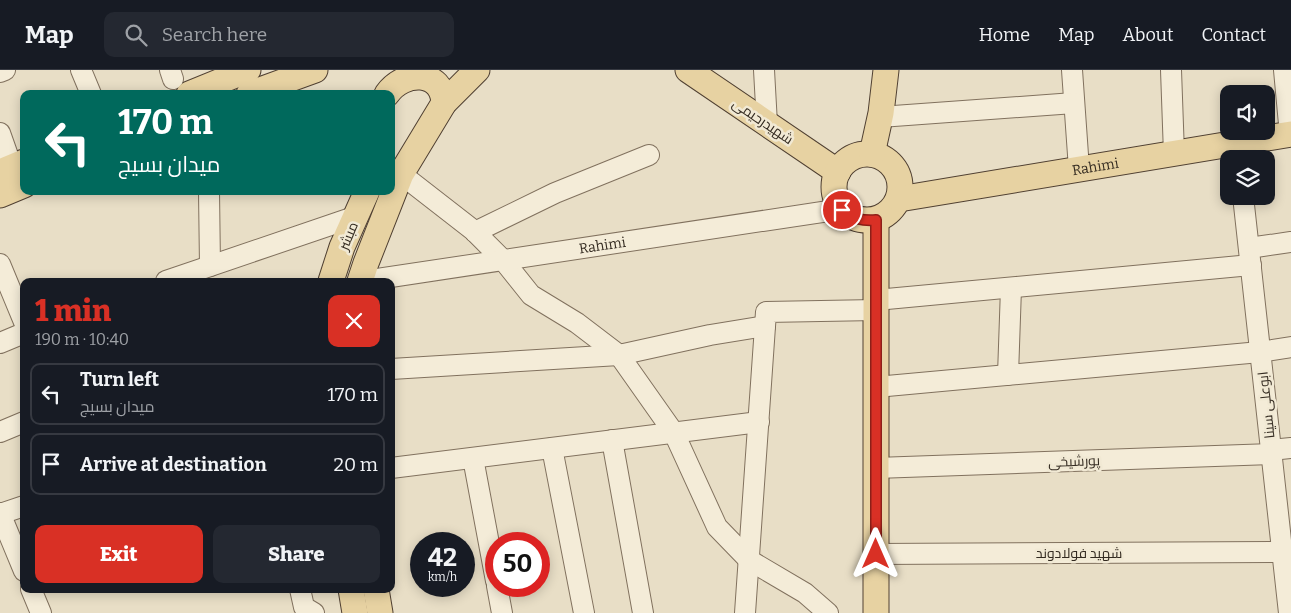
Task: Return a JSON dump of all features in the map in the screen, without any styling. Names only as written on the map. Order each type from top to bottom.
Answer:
[{"type":"main road","points":[[177,81],[315,70]]},
{"type":"main road","points":[[383,90],[384,70]]},
{"type":"main road","points":[[395,191],[402,174],[444,103],[477,70]]},
{"type":"main road","name":"شهیدرحیمی","points":[[688,70],[838,172]]},
{"type":"main road","points":[[872,154],[880,118],[886,70]]},
{"type":"main road","points":[[390,90],[392,86],[407,76],[426,76],[439,84],[444,94],[444,103]]},
{"type":"main road","name":"Rahimi","points":[[1241,150],[1291,135]]},
{"type":"main road","name":"Rahimi","points":[[899,199],[1174,154],[1220,152]]},
{"type":"main road","points":[[861,154],[872,154],[890,162],[900,179],[901,189],[899,199],[894,208],[876,220],[867,221],[849,216],[842,210],[836,201],[834,181],[844,163],[861,154]]},
{"type":"main road","points":[[0,194],[15,171]]},
{"type":"main road","name":"مبشر","points":[[332,278],[342,247],[365,195]]},
{"type":"main road","points":[[363,278],[366,263],[394,195]]},
{"type":"main road","points":[[876,220],[876,613]]},
{"type":"main road","points":[[352,593],[354,613]]},
{"type":"main road","points":[[377,593],[380,613]]},
{"type":"street","points":[[0,72],[5,70]]},
{"type":"street","points":[[81,70],[89,90]]},
{"type":"street","points":[[764,70],[767,124]]},
{"type":"street","points":[[1072,70],[1079,169]]},
{"type":"street","points":[[1171,70],[1174,154]]},
{"type":"street","points":[[1284,70],[1291,135]]},
{"type":"street","points":[[880,118],[1074,103]]},
{"type":"street","points":[[0,133],[15,171]]},
{"type":"street","points":[[475,232],[555,193],[649,155]]},
{"type":"street","points":[[402,174],[475,232],[503,260],[531,295],[577,323],[619,355],[674,433],[718,527],[749,560],[806,593],[828,613]]},
{"type":"street","points":[[209,195],[210,266]]},
{"type":"street","name":"ابوعلی سینا","points":[[1244,205],[1271,452],[1287,552],[1289,613]]},
{"type":"street","name":"Rahimi","points":[[382,278],[842,210]]},
{"type":"street","points":[[175,278],[357,216]]},
{"type":"street","points":[[395,369],[619,355],[710,335],[766,319],[1250,257],[1291,242]]},
{"type":"street","points":[[0,264],[20,312]]},
{"type":"street","points":[[1008,375],[1011,288]]},
{"type":"street","points":[[745,613],[766,319]]},
{"type":"street","points":[[0,343],[20,335]]},
{"type":"street","points":[[876,387],[1260,352],[1291,347]]},
{"type":"street","points":[[395,468],[759,422]]},
{"type":"street","points":[[0,432],[20,424]]},
{"type":"street","points":[[612,440],[643,613]]},
{"type":"street","points":[[552,448],[584,613]]},
{"type":"street","name":"پورشیخی","points":[[876,468],[1271,452],[1291,448]]},
{"type":"street","points":[[473,458],[487,532]]},
{"type":"street","points":[[20,507],[0,513],[20,561]]},
{"type":"street","name":"شهید فولادوند","points":[[876,554],[1287,552]]},
{"type":"street","points":[[33,593],[41,613]]},
{"type":"street","points":[[301,593],[304,608],[314,613]]},
{"type":"street","points":[[499,597],[502,613]]},
{"type":"route","points":[[842,210],[849,216],[858,219],[876,220],[876,554]]}]
